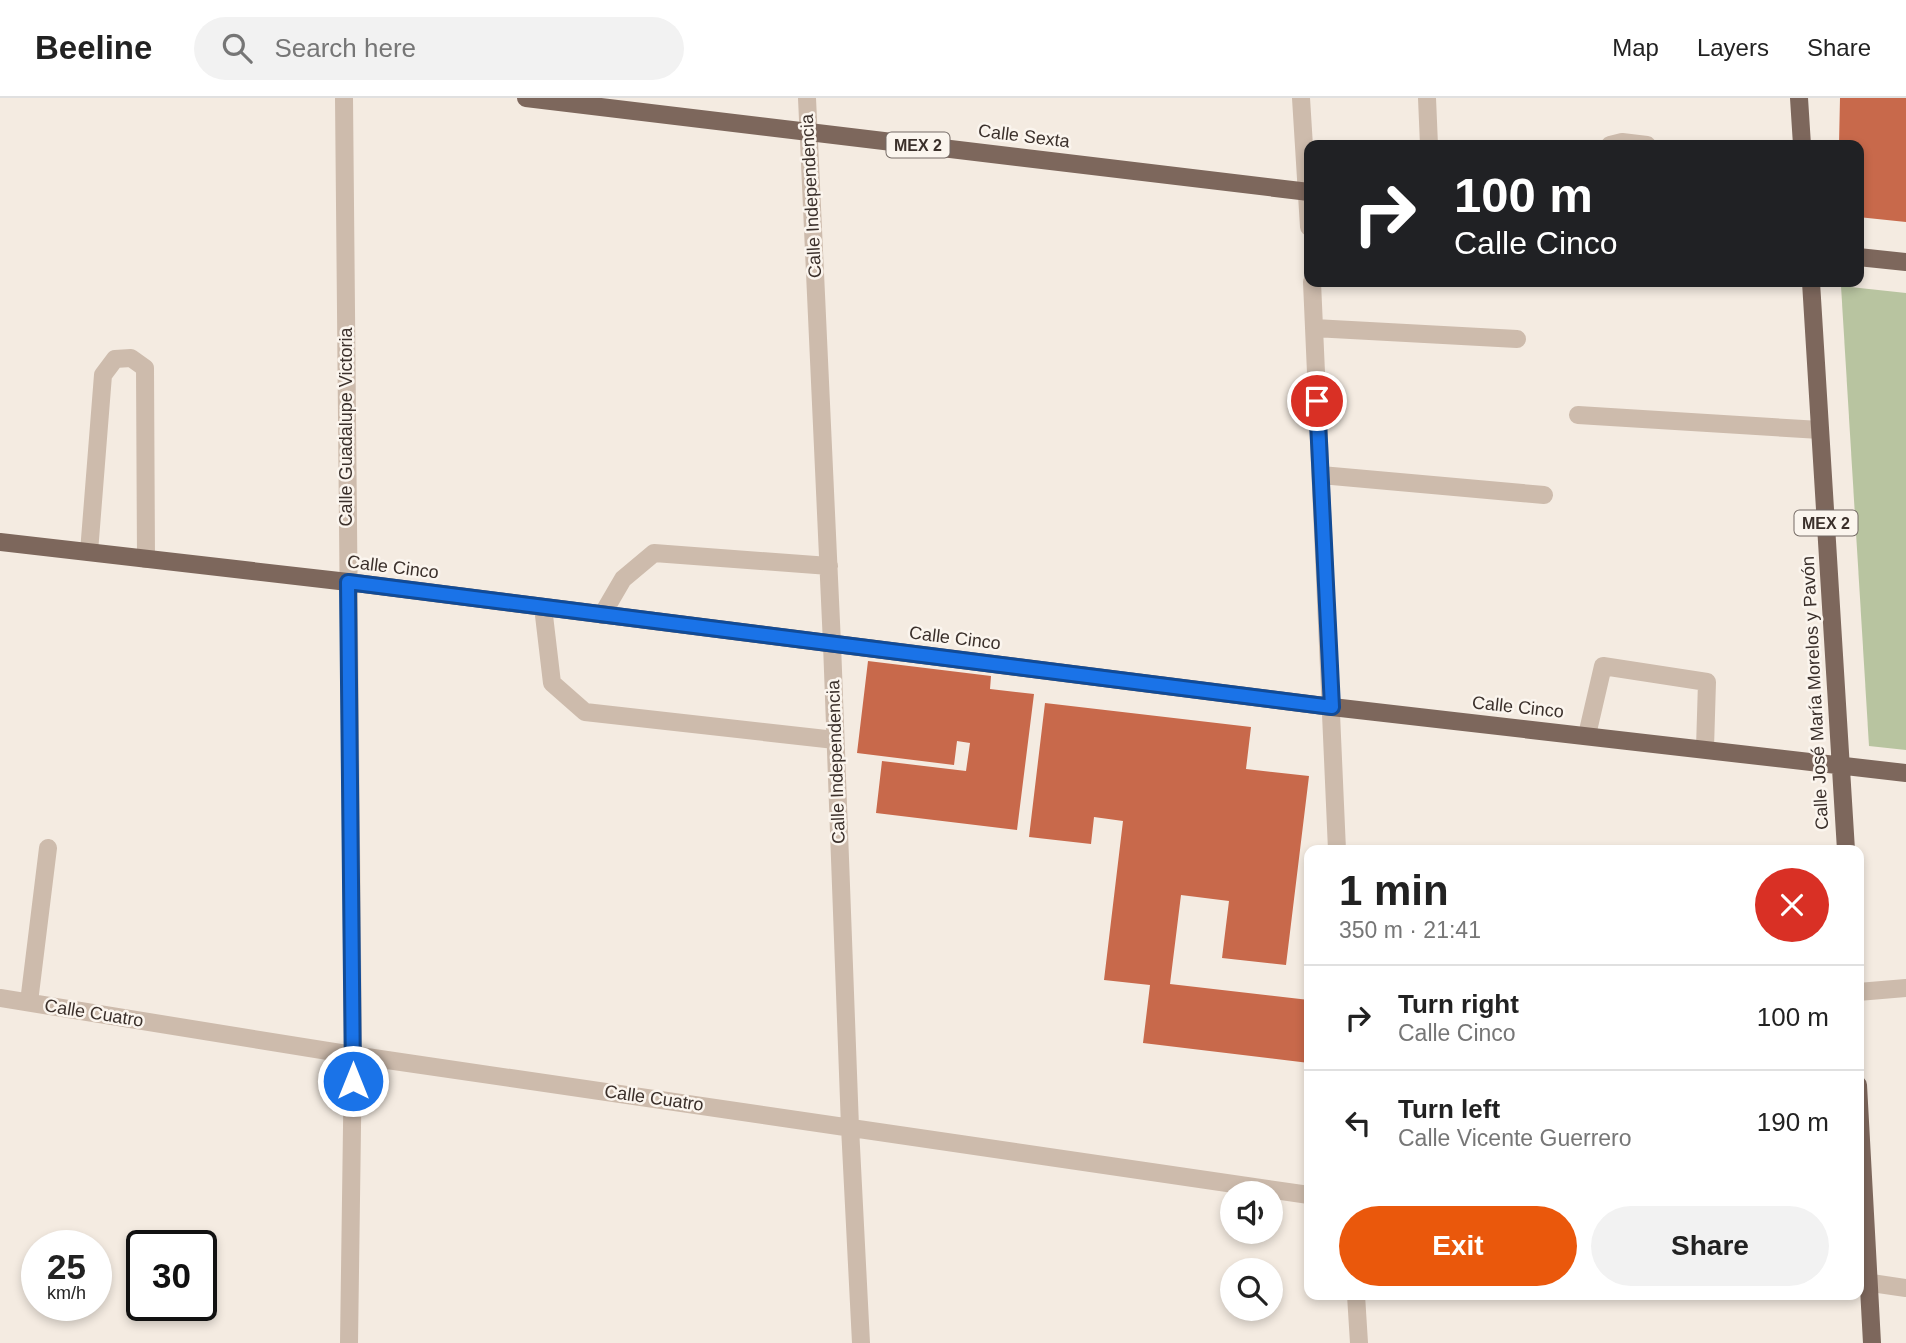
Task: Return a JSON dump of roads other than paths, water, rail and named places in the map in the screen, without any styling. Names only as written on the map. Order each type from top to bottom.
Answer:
[{"type":"main road","name":"Calle Sexta","points":[[526,98],[1304,192]]},
{"type":"main road","points":[[1799,98],[1802,140]]},
{"type":"main road","points":[[1864,258],[1906,262]]},
{"type":"main road","name":"Calle José María Morelos y Pavón","points":[[1811,287],[1846,845]]},
{"type":"main road","name":"Calle Cinco","points":[[0,542],[348,582],[1332,707],[1906,773]]},
{"type":"main road","points":[[1864,1282],[1872,1343]]},
{"type":"street","name":"Calle Guadalupe Victoria","points":[[344,98],[353,1055],[349,1343]]},
{"type":"street","name":"Calle Independencia","points":[[807,98],[861,1343]]},
{"type":"street","points":[[1301,98],[1304,140]]},
{"type":"street","points":[[1427,98],[1429,140]]},
{"type":"street","points":[[1312,287],[1337,845]]},
{"type":"street","points":[[1314,328],[1517,339]]},
{"type":"street","points":[[89,552],[103,375],[114,359],[131,358],[145,368],[146,559]]},
{"type":"street","points":[[1578,415],[1820,430]]},
{"type":"street","points":[[1321,475],[1544,495]]},
{"type":"street","points":[[602,615],[622,579],[654,553],[829,566]]},
{"type":"street","points":[[543,607],[552,683],[585,712],[835,740]]},
{"type":"street","points":[[1587,735],[1603,666],[1707,681],[1705,748]]},
{"type":"street","points":[[29,1002],[48,848]]},
{"type":"street","points":[[1864,992],[1906,988]]},
{"type":"street","name":"Calle Cuatro","points":[[0,998],[353,1055],[1304,1194]]},
{"type":"street","points":[[1864,1282],[1906,1289]]},
{"type":"street","points":[[1356,1300],[1359,1343]]}]
